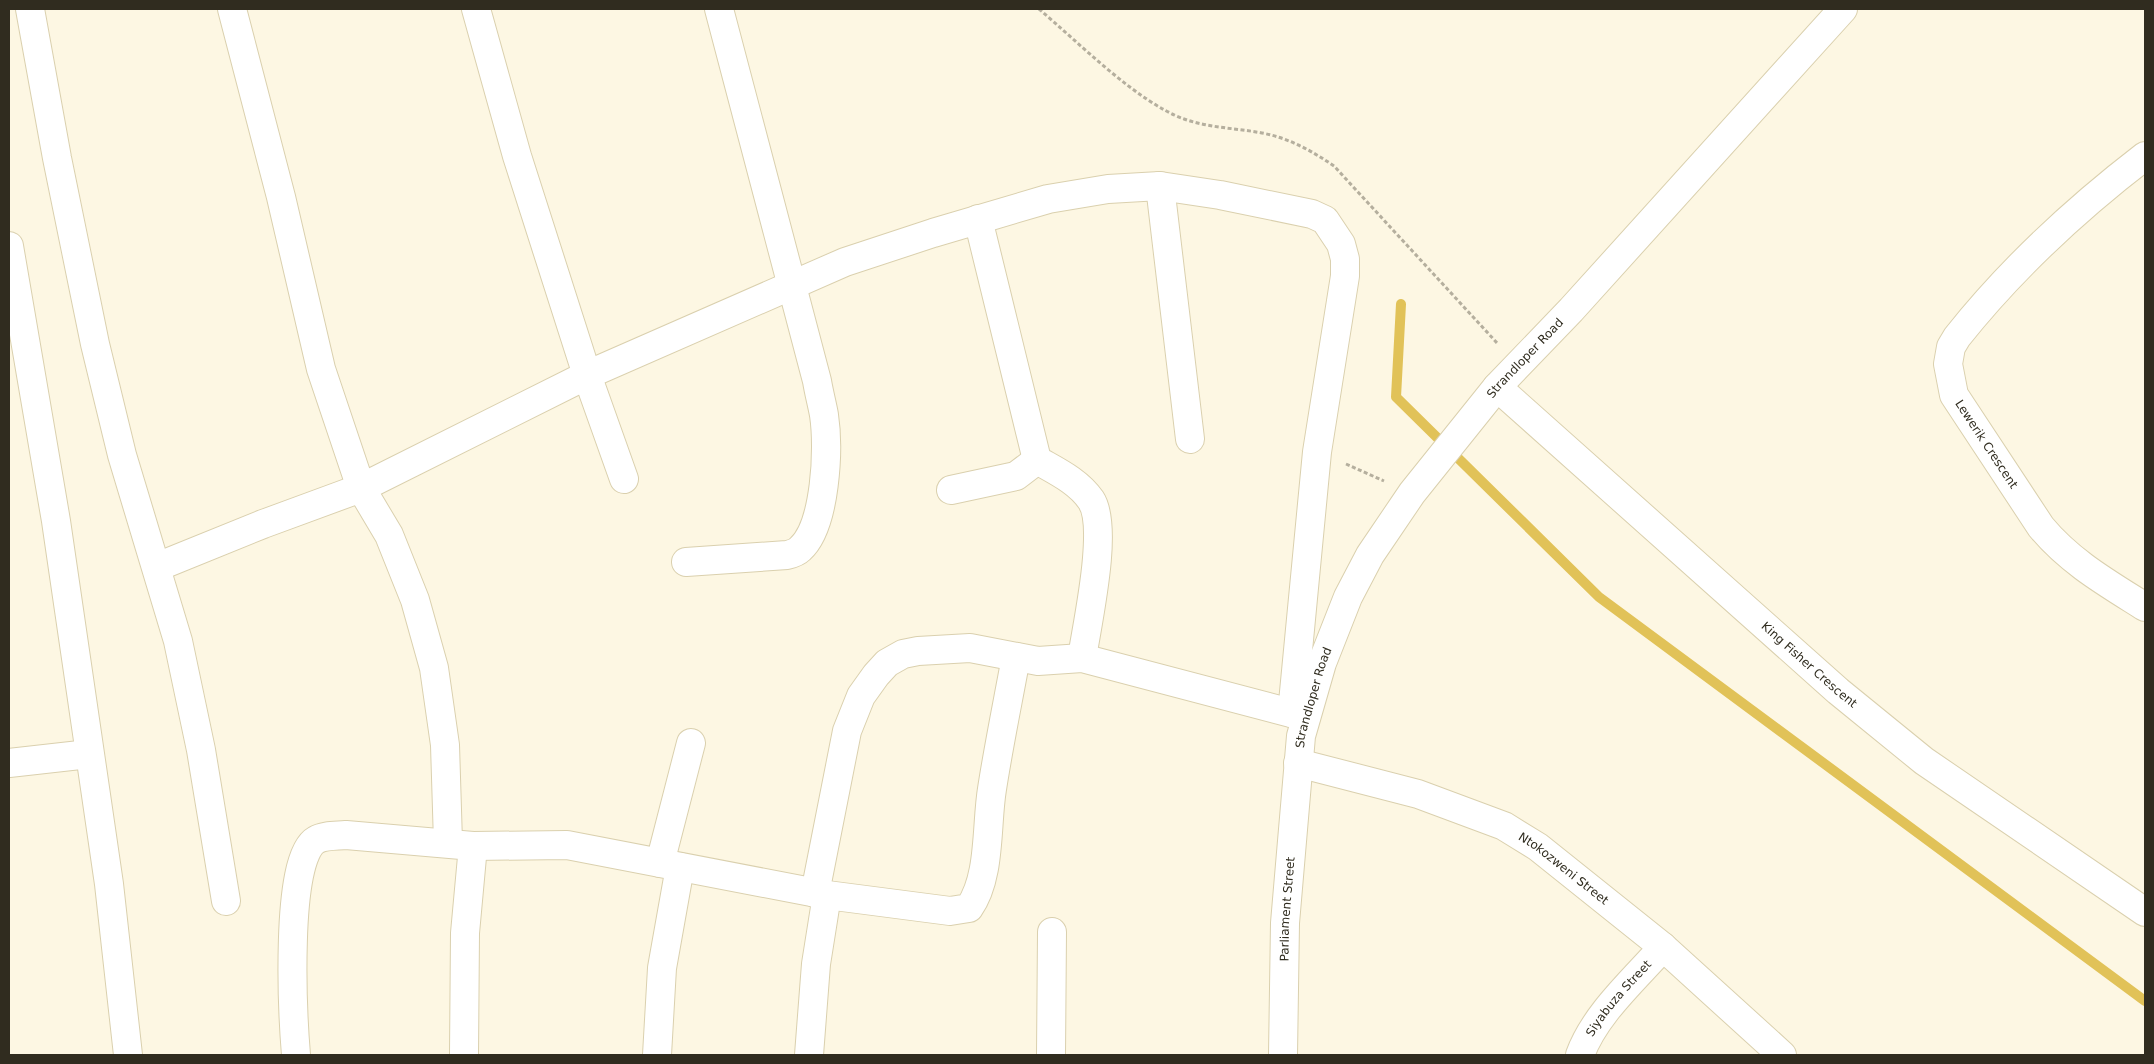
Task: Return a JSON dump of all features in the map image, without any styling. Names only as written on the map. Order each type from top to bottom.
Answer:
[{"type":"street","points":[[30,9],[57,158],[95,344],[122,455],[178,641],[199,741],[226,901]]},
{"type":"street","points":[[232,9],[281,196],[320,370],[361,488],[389,535],[415,600],[434,668],[461,844],[465,934],[464,1055]]},
{"type":"street","points":[[476,9],[517,156],[587,375],[624,479]]},
{"type":"street","points":[[686,562],[786,555],[799,550],[809,539],[812,531],[824,474],[826,449],[824,416],[817,382],[790,286],[719,9]]},
{"type":"street","name":"Strandloper Road","points":[[1298,763],[1299,715],[1348,597],[1370,555],[1412,493],[1517,364],[1571,310],[1843,9]]},
{"type":"street","name":"Lewerik Crescent","points":[[2145,156],[2105,187],[2026,261],[1957,337],[1951,347],[1948,364],[1950,386],[1960,408],[2041,527],[2055,544],[2081,567],[2145,607]]},
{"type":"street","points":[[157,567],[263,524],[361,488],[587,375],[845,262],[978,219],[1048,199],[1108,189],[1160,186],[1220,194],[1312,214],[1325,220],[1341,244],[1345,259],[1344,293],[1317,452],[1299,715],[1082,658],[1038,661],[970,648],[918,651],[903,654],[887,663],[861,696],[847,731],[821,894],[809,1055]]},
{"type":"street","points":[[1160,186],[1190,439]]},
{"type":"street","points":[[978,219],[1037,460],[1072,480],[1085,492],[1098,513],[1097,553],[1082,658]]},
{"type":"street","points":[[9,246],[56,521],[109,884],[128,1055]]},
{"type":"street","name":"King Fisher Crescent","points":[[1497,387],[1845,697],[1924,761],[2145,912]]},
{"type":"street","points":[[951,490],[1016,476],[1037,460]]},
{"type":"street","points":[[296,1055],[292,961],[300,868],[307,850],[316,840],[346,835],[461,844],[567,845],[821,894],[950,911],[969,908],[974,900],[982,874],[991,791],[1016,657]]},
{"type":"street","points":[[657,1055],[670,865],[691,743]]},
{"type":"street","points":[[9,763],[89,754]]},
{"type":"street","name":"Ntokozweni Street","points":[[1298,763],[1418,794],[1504,826],[1556,859],[1663,947],[1782,1055]]},
{"type":"street","name":"Parliament Street","points":[[1283,1055],[1285,923],[1298,763]]},
{"type":"street","points":[[1052,932],[1052,1055]]},
{"type":"street","name":"Siyabuza Street","points":[[1580,1055],[1586,1038],[1663,947]]},
{"type":"path","points":[[1039,9],[1155,105],[1184,119],[1221,128],[1264,133],[1304,146],[1334,166],[1517,364]]},
{"type":"path","points":[[1317,452],[1412,493]]},
{"type":"waterway","points":[[1401,304],[1396,397],[1599,597],[2145,1001]]}]
